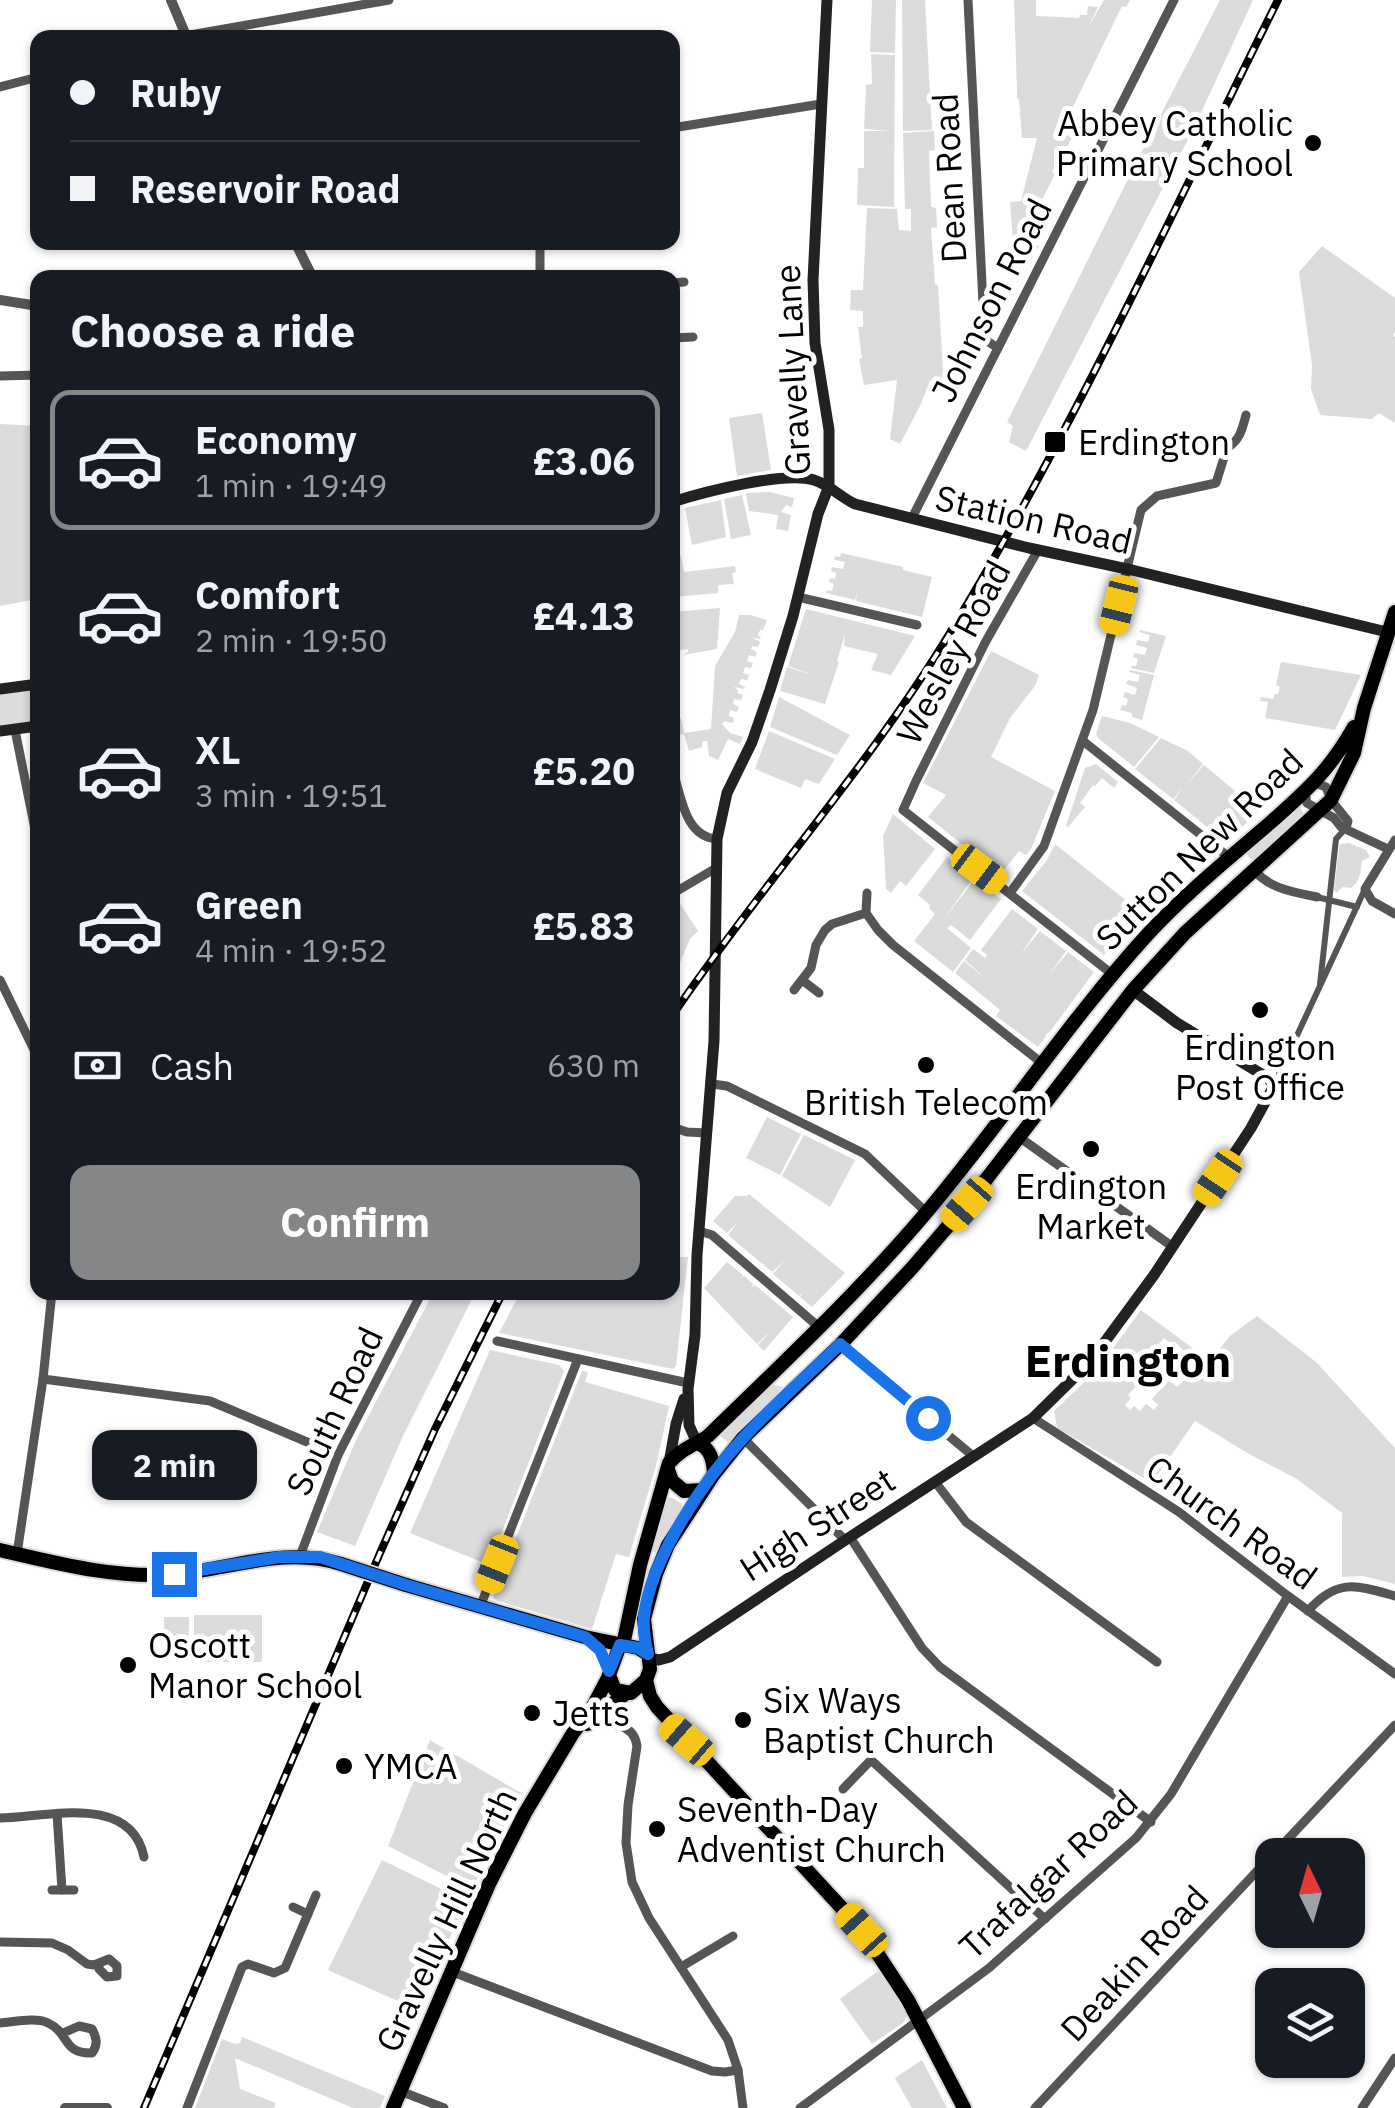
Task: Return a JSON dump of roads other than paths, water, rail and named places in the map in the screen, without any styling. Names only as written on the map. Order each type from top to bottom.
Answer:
[{"type":"main road","name":"Gravelly Lane","points":[[688,1386],[695,1336],[699,1231],[712,1084],[717,840],[727,793],[752,742],[798,597],[828,486],[830,430],[813,320],[827,0]]},
{"type":"main road","name":"Station Road","points":[[680,500],[779,479],[809,478],[855,504],[1391,633]]},
{"type":"main road","points":[[1364,708],[1395,612]]},
{"type":"main road","points":[[0,689],[30,685]]},
{"type":"main road","name":"Sutton New Road","points":[[668,1466],[679,1451],[708,1436],[820,1328],[926,1212],[1112,974],[1167,914],[1310,788],[1342,748],[1364,708]]},
{"type":"main road","name":"Sutton New Road","points":[[714,1474],[743,1438],[872,1312],[967,1204],[1132,990],[1184,933],[1325,805],[1354,753],[1364,708]]},
{"type":"main road","points":[[0,731],[30,727]]},
{"type":"main road","points":[[1132,990],[1268,1078],[1274,1086]]},
{"type":"main road","name":"High Street","points":[[649,1656],[659,1660],[670,1657],[1033,1418],[1090,1362],[1173,1246],[1274,1086]]},
{"type":"main road","points":[[628,1693],[646,1680],[650,1670],[644,1619],[656,1574],[668,1544],[714,1474],[708,1450],[697,1444],[689,1425],[688,1386]]},
{"type":"main road","points":[[609,1673],[622,1645],[688,1386]]},
{"type":"main road","points":[[668,1466],[672,1481],[684,1491],[703,1490]]},
{"type":"main road","points":[[0,1550],[86,1568],[146,1575],[280,1557],[320,1557],[480,1607],[638,1648],[649,1656]]},
{"type":"main road","points":[[585,1637],[600,1650],[615,1690],[628,1693],[687,1740]]},
{"type":"main road","name":"Gravelly Hill North","points":[[394,2108],[494,1872],[609,1673]]},
{"type":"main road","points":[[646,1680],[657,1707],[862,1930],[920,2020],[964,2108]]},
{"type":"main road","name":"Gravelly Hill North","points":[[557,1759],[585,1726],[628,1693]]},
{"type":"street","points":[[172,0],[184,30]]},
{"type":"street","points":[[220,30],[389,0]]},
{"type":"street","name":"Dean Road","points":[[968,0],[984,324],[988,341],[998,348]]},
{"type":"street","name":"Johnson Road","points":[[912,518],[1174,0]]},
{"type":"street","points":[[0,87],[30,79]]},
{"type":"street","points":[[680,127],[820,104]]},
{"type":"street","points":[[0,300],[30,305]]},
{"type":"street","points":[[680,338],[693,337]]},
{"type":"street","points":[[0,376],[30,375]]},
{"type":"street","points":[[1112,974],[1010,892],[1044,846],[1083,741],[1141,510],[1156,496],[1216,483],[1226,448],[1242,432],[1246,414]]},
{"type":"street","name":"Wesley Road","points":[[1010,892],[903,810],[986,640],[1038,550]]},
{"type":"street","points":[[798,597],[917,626]]},
{"type":"street","points":[[15,730],[30,804]]},
{"type":"street","points":[[1083,741],[1230,858]]},
{"type":"street","points":[[1325,805],[1326,787],[1310,788],[1307,803],[1325,805],[1348,822],[1346,828],[1352,832],[1391,844],[1365,890],[1370,899],[1395,914]]},
{"type":"street","points":[[680,792],[698,834],[717,840]]},
{"type":"street","name":"High Street","points":[[1320,990],[1336,838],[1346,828]]},
{"type":"street","points":[[680,889],[716,868]]},
{"type":"street","points":[[1254,870],[1272,886],[1357,907]]},
{"type":"street","name":"High Street","points":[[1274,1086],[1365,890]]},
{"type":"street","points":[[867,893],[866,912],[893,945],[1043,1064]]},
{"type":"street","points":[[794,990],[811,968],[816,945],[825,930],[866,912]]},
{"type":"street","points":[[0,980],[30,1042]]},
{"type":"street","points":[[802,980],[819,993]]},
{"type":"street","points":[[712,1084],[727,1086],[864,1154],[926,1212]]},
{"type":"street","points":[[680,1130],[706,1132]]},
{"type":"street","points":[[1018,1137],[1173,1246]]},
{"type":"street","points":[[699,1231],[712,1235],[820,1328]]},
{"type":"street","points":[[17,1554],[51,1300]]},
{"type":"street","name":"South Road","points":[[300,1556],[338,1455],[418,1300]]},
{"type":"street","points":[[497,1341],[688,1386]]},
{"type":"street","points":[[840,1344],[973,1456]]},
{"type":"street","points":[[480,1607],[578,1359]]},
{"type":"street","points":[[43,1379],[201,1398],[338,1455]]},
{"type":"street","name":"Church Road","points":[[1033,1418],[1179,1512],[1395,1674]]},
{"type":"street","points":[[743,1438],[848,1538],[922,1648],[940,1667],[1150,1822]]},
{"type":"street","points":[[936,1482],[966,1522],[1157,1662]]},
{"type":"street","points":[[1308,1611],[1320,1597],[1344,1587],[1358,1586],[1395,1596]]},
{"type":"street","name":"Trafalgar Road","points":[[800,2108],[989,1968],[1136,1838],[1172,1794],[1288,1596]]},
{"type":"street","points":[[585,1726],[617,1724],[636,1738],[626,1843],[632,1882],[649,1918],[728,2040],[744,2108]]},
{"type":"street","name":"Deakin Road","points":[[1289,1838],[1395,1725]]},
{"type":"street","points":[[843,1790],[871,1760],[1045,1918]]},
{"type":"street","points":[[0,1818],[75,1812],[116,1819],[141,1842],[144,1857]]},
{"type":"street","points":[[57,1814],[57,1890],[74,1890]]},
{"type":"street","points":[[141,1842],[154,1836]]},
{"type":"street","name":"Deakin Road","points":[[1035,2108],[1255,1874]]},
{"type":"street","points":[[187,2108],[242,1967],[248,1964],[274,1972],[285,1968],[316,1896]]},
{"type":"street","points":[[293,1908],[308,1914]]},
{"type":"street","points":[[681,1967],[731,1938],[736,1948]]},
{"type":"street","points":[[0,1942],[52,1943],[86,1964],[99,1965]]},
{"type":"street","points":[[450,1971],[712,2071],[738,2070]]},
{"type":"street","points":[[0,2022],[44,2021],[63,2033]]},
{"type":"street","points":[[1362,2108],[1395,2058]]},
{"type":"street","points":[[400,2091],[444,2108]]},
{"type":"street","points":[[65,2108],[107,2108]]},
{"type":"railway","points":[[680,1004],[885,730],[951,631],[1081,398],[1278,0]]},
{"type":"railway","points":[[144,2108],[380,1553],[435,1429],[499,1300]]},
{"type":"place","name":"Abbey Catholic Primary School","points":[[1313,143]]},
{"type":"place","name":"Erdington","points":[[1055,442]]},
{"type":"place","name":"Erdington Post Office","points":[[1260,1010]]},
{"type":"place","name":"British Telecom","points":[[926,1065]]},
{"type":"place","name":"Erdington Market","points":[[1091,1149]]},
{"type":"place","name":"Oscott Manor School","points":[[128,1665]]},
{"type":"place","name":"Jetts","points":[[532,1713]]},
{"type":"place","name":"Six Ways Baptist Church","points":[[743,1720]]},
{"type":"place","name":"YMCA","points":[[344,1766]]},
{"type":"place","name":"Seventh-Day Adventist Church","points":[[657,1829]]},
{"type":"district","name":"Erdington","points":[[1128,1360]]}]
